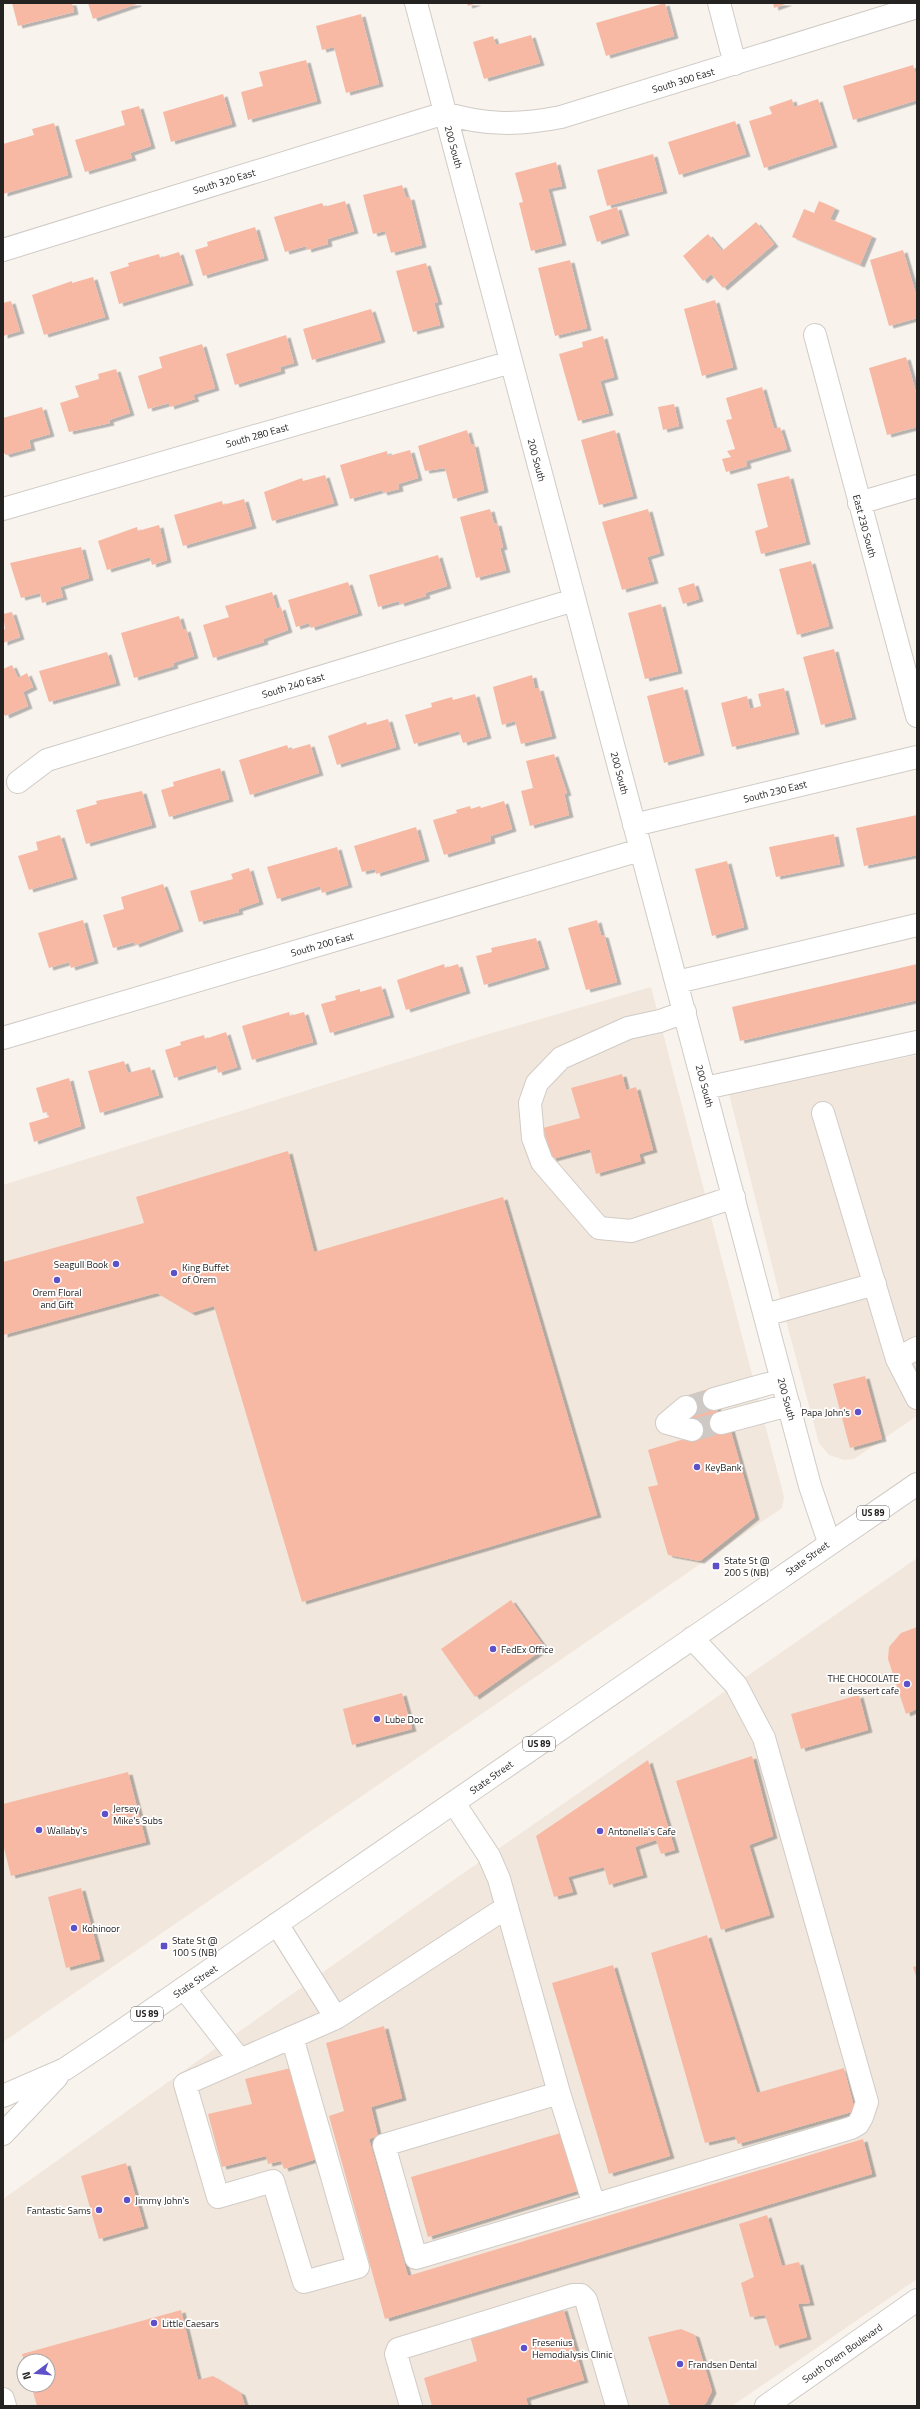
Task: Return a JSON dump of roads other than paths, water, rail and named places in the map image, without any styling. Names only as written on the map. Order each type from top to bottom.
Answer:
[{"type":"street","name":"200 South","points":[[416,3],[810,1486],[829,1542]]},
{"type":"street","points":[[719,3],[735,64]]},
{"type":"street","name":"South 300 East","points":[[445,113],[468,121],[500,124],[531,123],[561,117],[917,7]]},
{"type":"street","name":"South 320 East","points":[[3,250],[445,113]]},
{"type":"street","name":"East 230 South","points":[[815,335],[917,716]]},
{"type":"street","name":"South 280 East","points":[[3,508],[511,362]]},
{"type":"street","points":[[859,503],[917,486]]},
{"type":"street","name":"South 240 East","points":[[18,782],[47,760],[574,600]]},
{"type":"street","name":"South 230 East","points":[[634,825],[917,757]]},
{"type":"street","name":"South 200 East","points":[[3,1038],[640,850]]},
{"type":"street","points":[[677,982],[917,926]]},
{"type":"street","points":[[685,1012],[660,1021],[628,1028],[560,1058],[537,1082],[530,1103],[533,1138],[542,1162],[599,1228],[631,1231],[734,1197]]},
{"type":"street","points":[[705,1088],[917,1042]]},
{"type":"street","points":[[823,1113],[897,1359],[917,1398]]},
{"type":"street","points":[[765,1315],[875,1284]]},
{"type":"street","points":[[897,1359],[917,1348]]},
{"type":"street","points":[[717,1411],[786,1392]]},
{"type":"street","points":[[667,1423],[689,1418]]},
{"type":"street","name":"State Street","points":[[3,2096],[65,2069],[454,1803],[829,1542],[917,1484]]},
{"type":"street","points":[[559,2093],[384,2145],[416,2258],[851,2128],[858,2124],[867,2102],[764,1738],[736,1685],[692,1638]]},
{"type":"street","points":[[454,1803],[489,1856],[499,1879],[559,2093],[594,2205]]},
{"type":"street","points":[[292,2037],[358,2267],[304,2282],[273,2181],[218,2197],[185,2084],[292,2037],[336,2018],[507,1907]]},
{"type":"street","points":[[277,1924],[336,2018]]},
{"type":"street","points":[[184,1988],[240,2060]]},
{"type":"street","name":"State Street","points":[[3,2134],[65,2069]]},
{"type":"street","points":[[411,2406],[396,2354],[398,2349],[573,2295],[581,2295],[586,2300],[618,2406]]},
{"type":"street","name":"South Orem Boulevard","points":[[766,2406],[917,2300]]},
{"type":"street","points":[[3,2399],[5,2406]]},
{"type":"tunnel","points":[[686,1407],[714,1399]]},
{"type":"tunnel","points":[[692,1430],[721,1423]]},
{"type":"place","name":"Seagull Book","points":[[116,1264]]},
{"type":"place","name":"King Buffet of Orem","points":[[174,1273]]},
{"type":"place","name":"Orem Floral and Gift","points":[[57,1280]]},
{"type":"place","name":"Papa John's","points":[[858,1412]]},
{"type":"place","name":"KeyBank","points":[[697,1467]]},
{"type":"place","name":"State St @ 200 S (NB)","points":[[716,1566]]},
{"type":"place","name":"FedEx Office","points":[[493,1649]]},
{"type":"place","name":"THE CHOCOLATE a dessert cafe","points":[[907,1684]]},
{"type":"place","name":"Lube Doc","points":[[377,1719]]},
{"type":"place","name":"Jersey Mike's Subs","points":[[105,1814]]},
{"type":"place","name":"Wallaby's","points":[[39,1830]]},
{"type":"place","name":"Antonella's Cafe","points":[[600,1831]]},
{"type":"place","name":"Kohinoor","points":[[74,1928]]},
{"type":"place","name":"State St @ 100 S (NB)","points":[[164,1946]]},
{"type":"place","name":"Jimmy John's","points":[[127,2200]]},
{"type":"place","name":"Fantastic Sams","points":[[99,2210]]},
{"type":"place","name":"Little Caesars","points":[[154,2323]]},
{"type":"place","name":"Fresenius Hemodialysis Clinic","points":[[524,2348]]},
{"type":"place","name":"Frandsen Dental","points":[[680,2364]]}]
